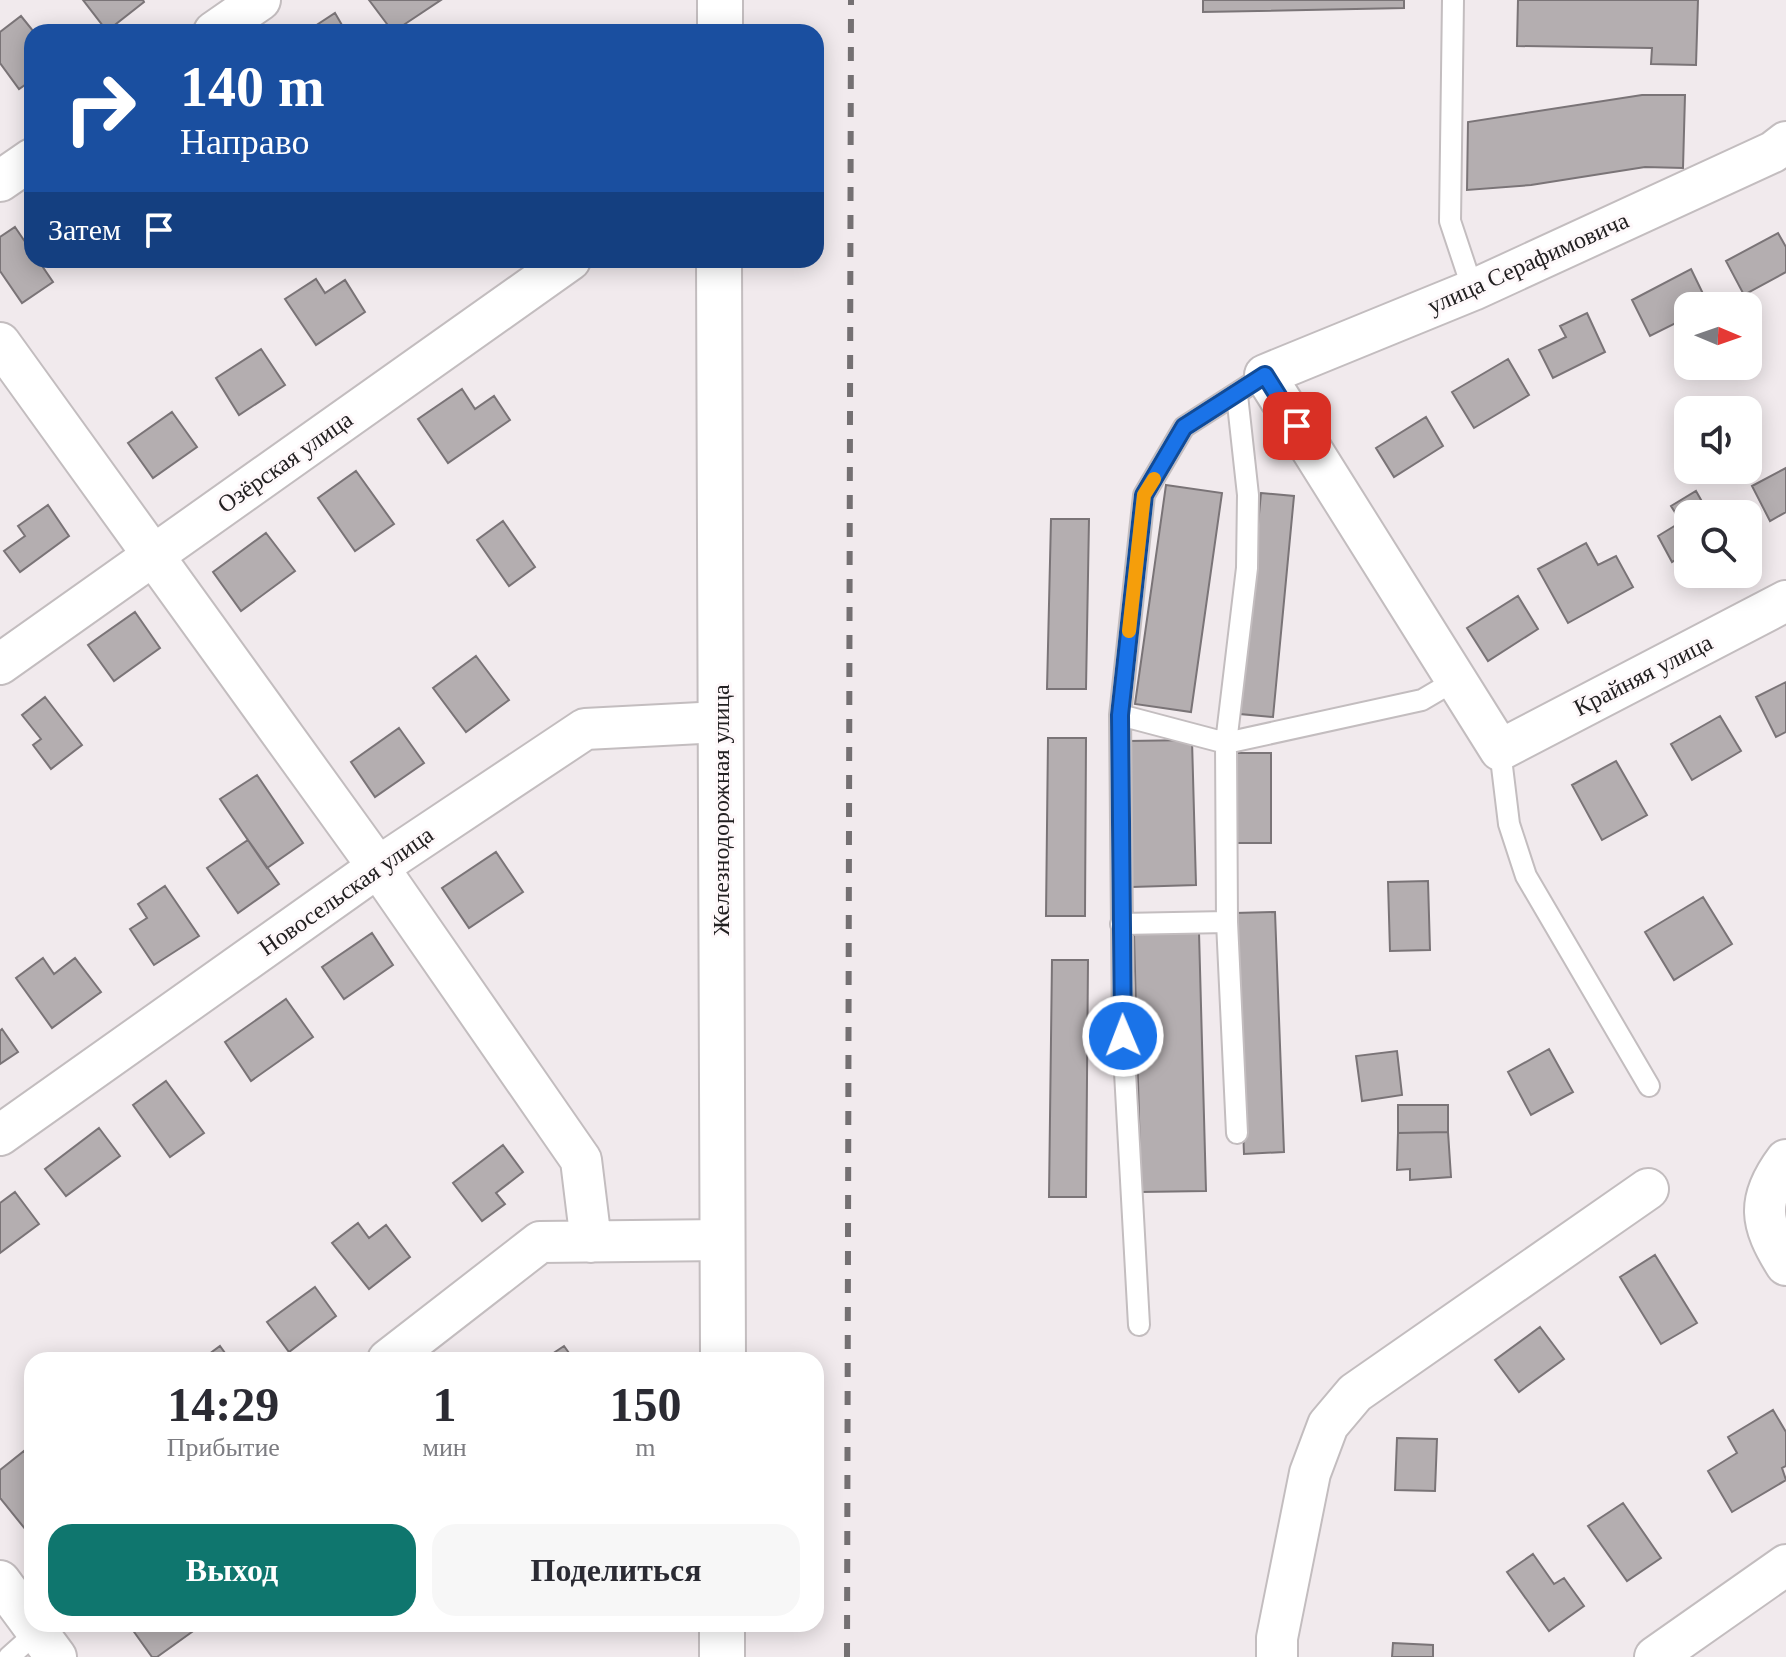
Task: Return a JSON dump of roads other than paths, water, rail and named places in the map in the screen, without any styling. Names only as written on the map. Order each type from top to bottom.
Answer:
[{"type":"street","points":[[226,24],[260,0]]},
{"type":"street","points":[[720,0],[720,24]]},
{"type":"street","name":"улица Серафимовича","points":[[1251,385],[1473,290],[1773,152],[1786,142]]},
{"type":"street","points":[[0,181],[24,164]]},
{"type":"street","name":"Озёрская улица","points":[[0,664],[559,268]]},
{"type":"street","name":"Железнодорожная улица","points":[[719,268],[723,1352]]},
{"type":"street","points":[[0,343],[378,867],[581,1160],[591,1242]]},
{"type":"street","points":[[1251,385],[1456,680],[1500,750]]},
{"type":"street","name":"Крайняя улица","points":[[1500,750],[1786,601]]},
{"type":"street","name":"Новосельская улица","points":[[0,1135],[378,867],[585,729],[720,722]]},
{"type":"street","points":[[1781,1256],[1762,1209],[1770,1182],[1786,1160]]},
{"type":"street","points":[[1277,1657],[1277,1638],[1310,1473],[1328,1425],[1355,1393],[1648,1189]]},
{"type":"street","points":[[398,1352],[540,1242],[724,1240]]},
{"type":"street","points":[[1655,1657],[1786,1565]]},
{"type":"street","points":[[0,1581],[24,1621]]},
{"type":"street","points":[[722,1632],[722,1657]]},
{"type":"lane","points":[[1453,0],[1450,221],[1473,290]]},
{"type":"lane","points":[[1139,1325],[1123,1036],[1120,715],[1144,495],[1184,427],[1251,385]]},
{"type":"lane","points":[[1237,1133],[1227,922],[1226,743],[1247,568],[1251,385]]},
{"type":"lane","points":[[1120,715],[1226,743],[1422,700],[1456,680]]},
{"type":"lane","points":[[1500,750],[1509,824],[1526,876],[1649,1086]]},
{"type":"lane","points":[[1121,924],[1227,922]]},
{"type":"railway","points":[[847,1657],[851,0]]}]
